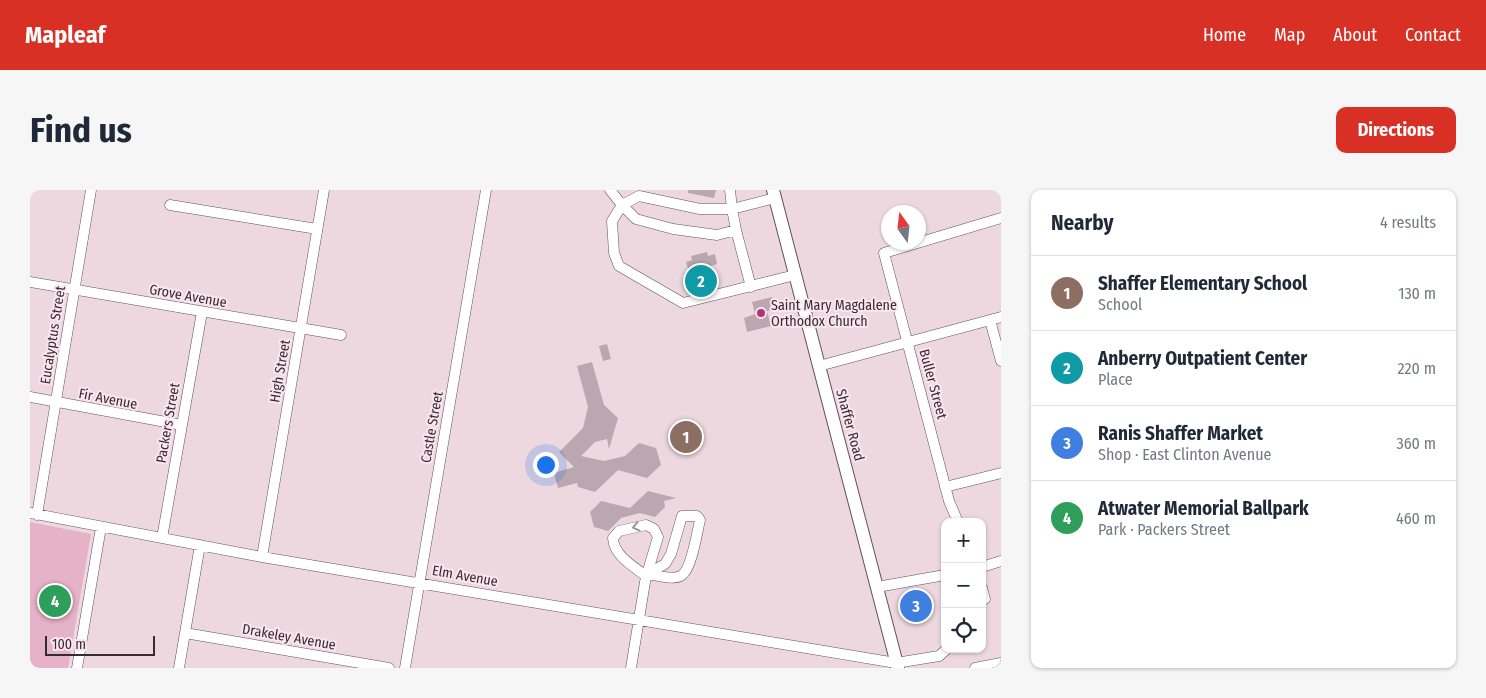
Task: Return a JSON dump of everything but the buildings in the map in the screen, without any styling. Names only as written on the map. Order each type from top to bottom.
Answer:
[{"type":"main road","name":"Shaffer Road","points":[[774,194],[897,665]]},
{"type":"street","name":"Eucalyptus Street","points":[[33,514],[56,402],[91,190]]},
{"type":"street","name":"High Street","points":[[262,556],[324,190]]},
{"type":"street","name":"Castle Street","points":[[405,668],[486,190]]},
{"type":"street","points":[[610,190],[636,219],[673,229],[717,235],[736,230]]},
{"type":"street","points":[[730,190],[736,230],[751,287]]},
{"type":"street","points":[[774,194],[732,210],[700,209],[639,196],[634,197],[622,205],[612,222],[614,253],[621,269],[684,302],[795,276]]},
{"type":"street","points":[[170,205],[317,229]]},
{"type":"street","name":"Buller Street","points":[[957,518],[945,487],[884,253],[1001,218]]},
{"type":"street","name":"Grove Avenue","points":[[30,282],[342,335]]},
{"type":"street","name":"Packers Street","points":[[162,538],[202,312]]},
{"type":"street","points":[[819,366],[1001,317]]},
{"type":"street","points":[[990,320],[1001,361]]},
{"type":"street","name":"Fir Avenue","points":[[30,397],[182,425]]},
{"type":"street","points":[[945,487],[1001,473]]},
{"type":"street","name":"Elm Avenue","points":[[33,514],[262,556],[897,665],[939,656],[942,653]]},
{"type":"street","points":[[631,668],[646,577],[658,537],[654,529],[646,525],[619,531],[612,538],[613,547],[618,554],[646,577],[676,577],[682,575],[695,545],[699,518],[682,516],[672,554],[664,564],[646,577]]},
{"type":"street","points":[[77,668],[101,527]]},
{"type":"street","points":[[179,668],[200,545]]},
{"type":"street","points":[[986,566],[1001,561]]},
{"type":"street","points":[[877,587],[941,576]]},
{"type":"street","name":"Drakeley Avenue","points":[[185,633],[389,668]]},
{"type":"street","points":[[975,668],[1001,662]]},
{"type":"shaded area","points":[[30,522],[91,534],[68,668],[30,668]]},
{"type":"place","name":"Anberry Outpatient Center","points":[[701,281]]},
{"type":"place","name":"Saint Mary Magdalene Orthodox Church","points":[[761,313]]},
{"type":"place","name":"Shaffer Elementary School","points":[[686,437]]},
{"type":"place","name":"Atwater Memorial Ballpark","points":[[55,601]]},
{"type":"place","name":"Ranis Shaffer Market","points":[[916,606]]}]
